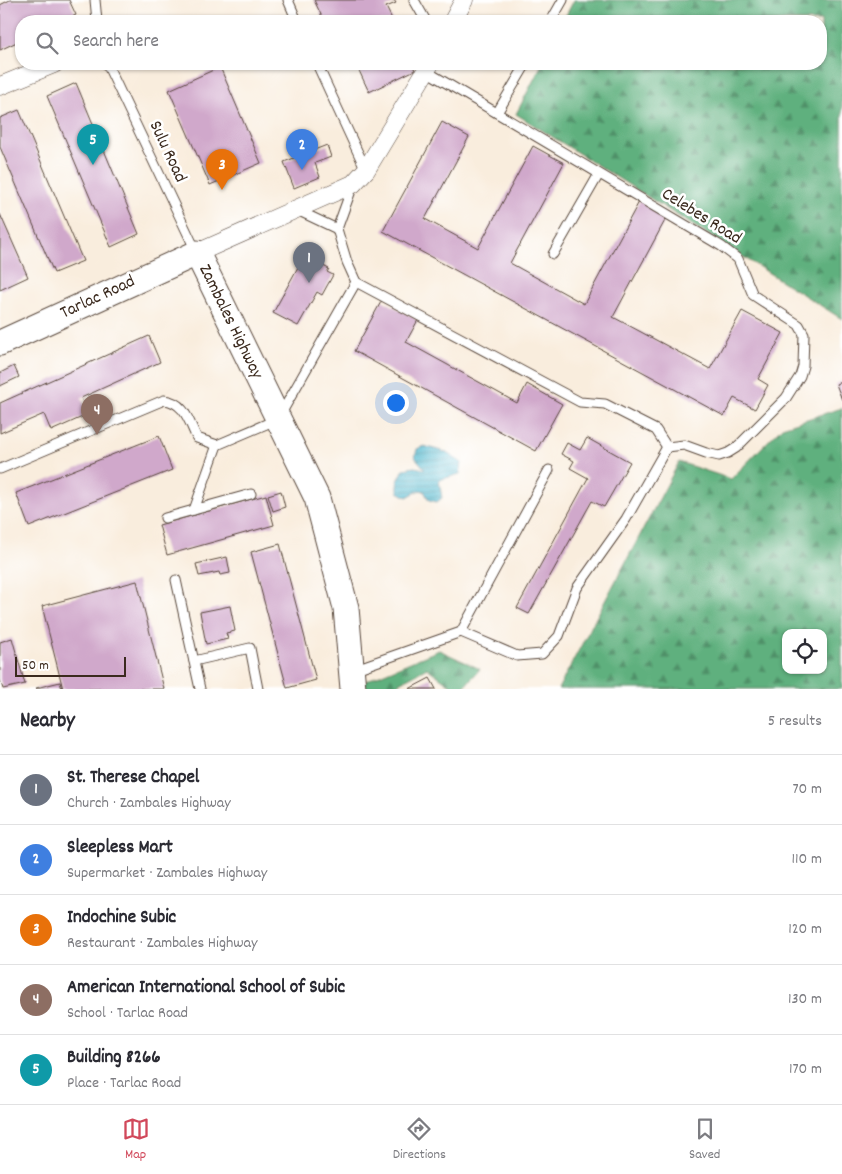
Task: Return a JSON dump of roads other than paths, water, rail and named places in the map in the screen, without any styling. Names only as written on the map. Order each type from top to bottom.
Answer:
[{"type":"main road","name":"Tarlac Road","points":[[0,343],[197,253]]},
{"type":"main road","name":"Zambales Highway","points":[[197,253],[317,498],[346,608],[351,680]]},
{"type":"street","points":[[456,15],[464,0]]},
{"type":"street","points":[[0,86],[39,70]]},
{"type":"street","name":"Zambales Highway","points":[[197,253],[353,184],[366,170],[426,70]]},
{"type":"lane","points":[[96,15],[95,2],[106,0]]},
{"type":"lane","points":[[288,0],[294,15]]},
{"type":"lane","points":[[414,0],[423,15]]},
{"type":"lane","points":[[554,15],[563,0]]},
{"type":"lane","name":"Sulu Road","points":[[110,70],[197,253]]},
{"type":"lane","points":[[320,70],[366,170]]},
{"type":"lane","name":"Celebes Road","points":[[432,70],[497,114],[726,250],[738,259],[753,295],[799,325],[804,334],[803,366],[796,384],[786,398],[736,448],[720,456],[706,454],[684,445],[667,447]]},
{"type":"lane","points":[[497,114],[523,70]]},
{"type":"lane","points":[[553,254],[599,174]]},
{"type":"lane","points":[[353,184],[337,229],[347,262],[356,282],[580,402],[604,404],[656,430],[667,447],[626,519],[577,588],[559,636],[542,654],[517,656],[461,632]]},
{"type":"lane","points":[[296,209],[337,229]]},
{"type":"lane","points":[[0,469],[164,400],[173,401],[182,406],[197,438],[217,445],[278,419],[356,282]]},
{"type":"lane","points":[[194,510],[217,445]]},
{"type":"lane","points":[[351,680],[461,632],[549,470]]},
{"type":"lane","points":[[166,518],[251,494]]},
{"type":"lane","points":[[176,580],[200,689]]},
{"type":"lane","points":[[194,660],[250,648],[258,689]]},
{"type":"water","points":[[424,446],[445,452],[462,463],[460,474],[439,480],[442,498],[437,502],[429,500],[424,491],[420,490],[407,497],[398,492],[398,481],[404,469],[414,467],[425,469],[415,457],[417,449]]},
{"type":"place","name":"Building 8266","points":[[93,165]]},
{"type":"place","name":"Sleepless Mart","points":[[302,170]]},
{"type":"place","name":"Indochine Subic","points":[[222,190]]},
{"type":"place","name":"St. Therese Chapel","points":[[309,283]]},
{"type":"place","name":"American International School of Subic","points":[[97,435]]}]
